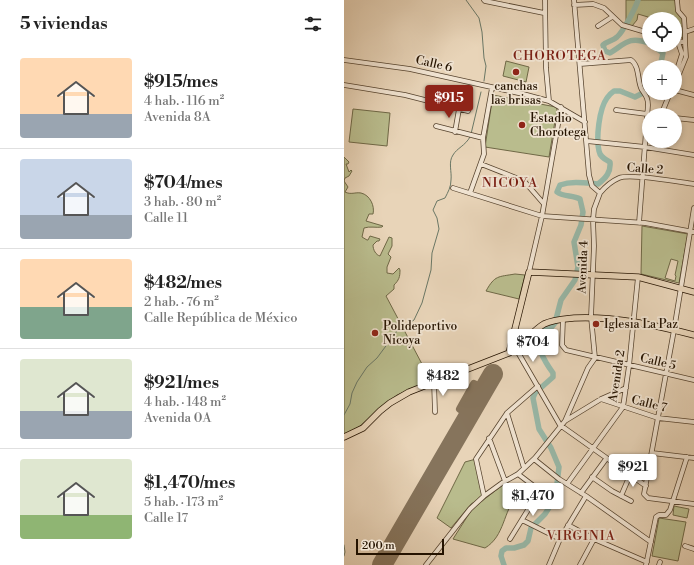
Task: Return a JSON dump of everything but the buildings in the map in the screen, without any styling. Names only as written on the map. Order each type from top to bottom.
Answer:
[{"type":"main road","points":[[509,353],[529,272],[638,277],[694,292]]},
{"type":"main road","points":[[344,437],[363,428],[380,410],[409,392],[509,353],[516,349],[543,325],[558,319],[591,317],[634,321],[694,335]]},
{"type":"street","points":[[484,0],[486,2],[544,13]]},
{"type":"street","points":[[545,0],[546,68],[549,101]]},
{"type":"street","points":[[677,0],[678,11],[684,18],[686,57],[682,67]]},
{"type":"street","points":[[600,193],[592,186],[590,179],[574,2],[593,4],[604,8],[622,25],[642,31]]},
{"type":"street","points":[[598,26],[612,17]]},
{"type":"street","points":[[684,32],[694,29]]},
{"type":"street","name":"Calle 6","points":[[344,60],[410,69],[524,94],[549,101],[585,122]]},
{"type":"street","points":[[580,64],[631,60],[635,64],[642,90],[647,95],[647,108]]},
{"type":"street","points":[[344,85],[405,95],[468,111]]},
{"type":"street","points":[[470,193],[484,154],[481,138],[492,88]]},
{"type":"street","points":[[682,92],[694,95]]},
{"type":"street","points":[[529,272],[542,216],[561,107]]},
{"type":"street","points":[[455,132],[459,109]]},
{"type":"street","points":[[616,110],[642,113]]},
{"type":"street","points":[[682,119],[694,120]]},
{"type":"street","points":[[436,126],[481,138]]},
{"type":"street","points":[[587,141],[642,147]]},
{"type":"street","points":[[639,222],[645,148]]},
{"type":"street","points":[[651,148],[694,155]]},
{"type":"street","points":[[481,164],[524,181],[544,204]]},
{"type":"street","name":"Calle 2","points":[[600,193],[609,184],[620,177],[694,184]]},
{"type":"street","points":[[453,188],[542,216],[586,220],[639,222],[692,232]]},
{"type":"street","name":"Avenida 4","points":[[595,358],[591,317],[594,209],[600,193]]},
{"type":"street","points":[[694,208],[692,232],[644,494],[648,498],[694,504]]},
{"type":"street","name":"Avenida 2","points":[[567,484],[623,407],[629,366],[638,277]]},
{"type":"street","name":"Calle 5","points":[[558,319],[562,345],[566,350],[629,366],[694,380]]},
{"type":"street","points":[[516,349],[560,426],[646,486]]},
{"type":"street","points":[[565,421],[588,368],[595,358]]},
{"type":"street","points":[[434,382],[435,412]]},
{"type":"street","points":[[484,496],[476,459],[507,413],[539,388]]},
{"type":"street","points":[[426,565],[470,509],[484,496],[518,474],[534,459],[565,421],[601,399],[626,388]]},
{"type":"street","name":"Calle 7","points":[[601,399],[658,418],[694,422]]},
{"type":"street","points":[[507,413],[524,468]]},
{"type":"street","points":[[490,438],[505,481]]},
{"type":"street","points":[[652,453],[694,458]]},
{"type":"street","points":[[568,525],[647,564],[656,517],[659,515],[666,516],[670,510],[687,457]]},
{"type":"street","points":[[534,459],[557,478],[586,496],[651,542]]},
{"type":"street","points":[[581,493],[606,459]]},
{"type":"street","points":[[510,539],[539,494],[539,490],[518,474]]},
{"type":"street","points":[[621,496],[630,475]]},
{"type":"street","points":[[592,477],[631,501]]},
{"type":"street","points":[[549,565],[560,539],[586,496]]},
{"type":"street","points":[[522,520],[560,539]]},
{"type":"street","points":[[580,565],[594,539]]},
{"type":"street","points":[[685,546],[694,549]]},
{"type":"green space","points":[[626,0],[676,0],[681,12],[642,12],[642,15],[638,14],[637,20],[632,26],[626,25]]},
{"type":"green space","points":[[682,15],[684,19],[685,39],[682,38]]},
{"type":"green space","name":"canchas las brisas","points":[[506,61],[529,67],[526,82],[503,76]]},
{"type":"green space","name":"Estadio Chorotega","points":[[493,95],[556,107],[557,109],[549,157],[485,147]]},
{"type":"green space","points":[[353,109],[390,113],[387,146],[349,142]]},
{"type":"green space","points":[[344,157],[349,162],[346,164],[349,172],[351,170],[352,171],[344,181]]},
{"type":"green space","name":"Polideportivo Nicoya","points":[[344,181],[348,187],[345,192],[364,194],[371,201],[373,214],[369,214],[366,221],[383,226],[364,228],[362,237],[367,240],[370,236],[380,239],[373,245],[377,255],[380,256],[389,237],[392,238],[392,246],[388,254],[391,257],[387,267],[387,273],[393,274],[399,268],[400,275],[394,285],[394,289],[386,296],[431,381],[397,395],[359,427],[344,434]]},
{"type":"green space","points":[[642,226],[688,234],[679,283],[641,274]],"holes":[[[671,259],[678,261],[675,281],[665,278]]]},
{"type":"green space","points":[[515,274],[525,275],[519,299],[486,291],[495,279]]},
{"type":"green space","points":[[476,459],[484,496],[471,504],[451,528],[437,518],[465,462]]},
{"type":"green space","points":[[505,483],[510,484],[517,496],[512,502],[500,530],[492,543],[485,548],[453,539],[472,509]]},
{"type":"green space","points":[[674,506],[689,509],[687,518],[673,515]]},
{"type":"green space","points":[[659,518],[686,522],[678,561],[652,556]]},
{"type":"waterway","points":[[466,0],[479,18],[486,66],[484,81]]},
{"type":"waterway","points":[[638,0],[620,34],[603,45],[605,51],[610,53],[632,40],[642,41]]},
{"type":"waterway","points":[[662,52],[663,53],[662,60]]},
{"type":"waterway","points":[[504,565],[501,556],[502,551],[506,548],[514,548],[524,545],[528,541],[531,528],[545,514],[552,503],[556,492],[559,467],[551,448],[539,429],[533,398],[535,393],[553,377],[553,373],[544,359],[538,343],[537,333],[545,329],[550,329],[555,323],[561,300],[575,280],[578,267],[574,242],[581,225],[583,212],[580,199],[562,195],[557,192],[560,185],[569,183],[598,184],[603,179],[610,169],[610,162],[600,155],[598,145],[599,124],[604,103],[609,95],[614,91],[620,91],[635,97],[642,94]]},
{"type":"waterway","points":[[471,134],[481,92]]},
{"type":"waterway","points":[[344,415],[350,404],[352,393],[357,382],[367,367],[377,358],[397,331],[414,320],[422,303],[431,270],[432,253],[439,229],[437,218],[433,210],[437,201],[445,198],[449,189],[451,183],[450,164],[452,158],[470,137]]},
{"type":"waterway","points":[[344,545],[344,556]]},
{"type":"taxiway","points":[[469,414],[460,409],[474,384],[484,390]]},
{"type":"runway","points":[[382,565],[493,374]]},
{"type":"place","name":"canchas las brisas","points":[[516,72]]},
{"type":"place","name":"Estadio Chorotega","points":[[522,125]]},
{"type":"place","name":"Iglesia La Paz","points":[[596,324]]},
{"type":"place","name":"Polideportivo Nicoya","points":[[375,333]]},
{"type":"district","name":"CHOROTEGA","points":[[560,56]]},
{"type":"district","name":"NICOYA","points":[[510,183]]},
{"type":"district","name":"VIRGINIA","points":[[581,536]]}]
